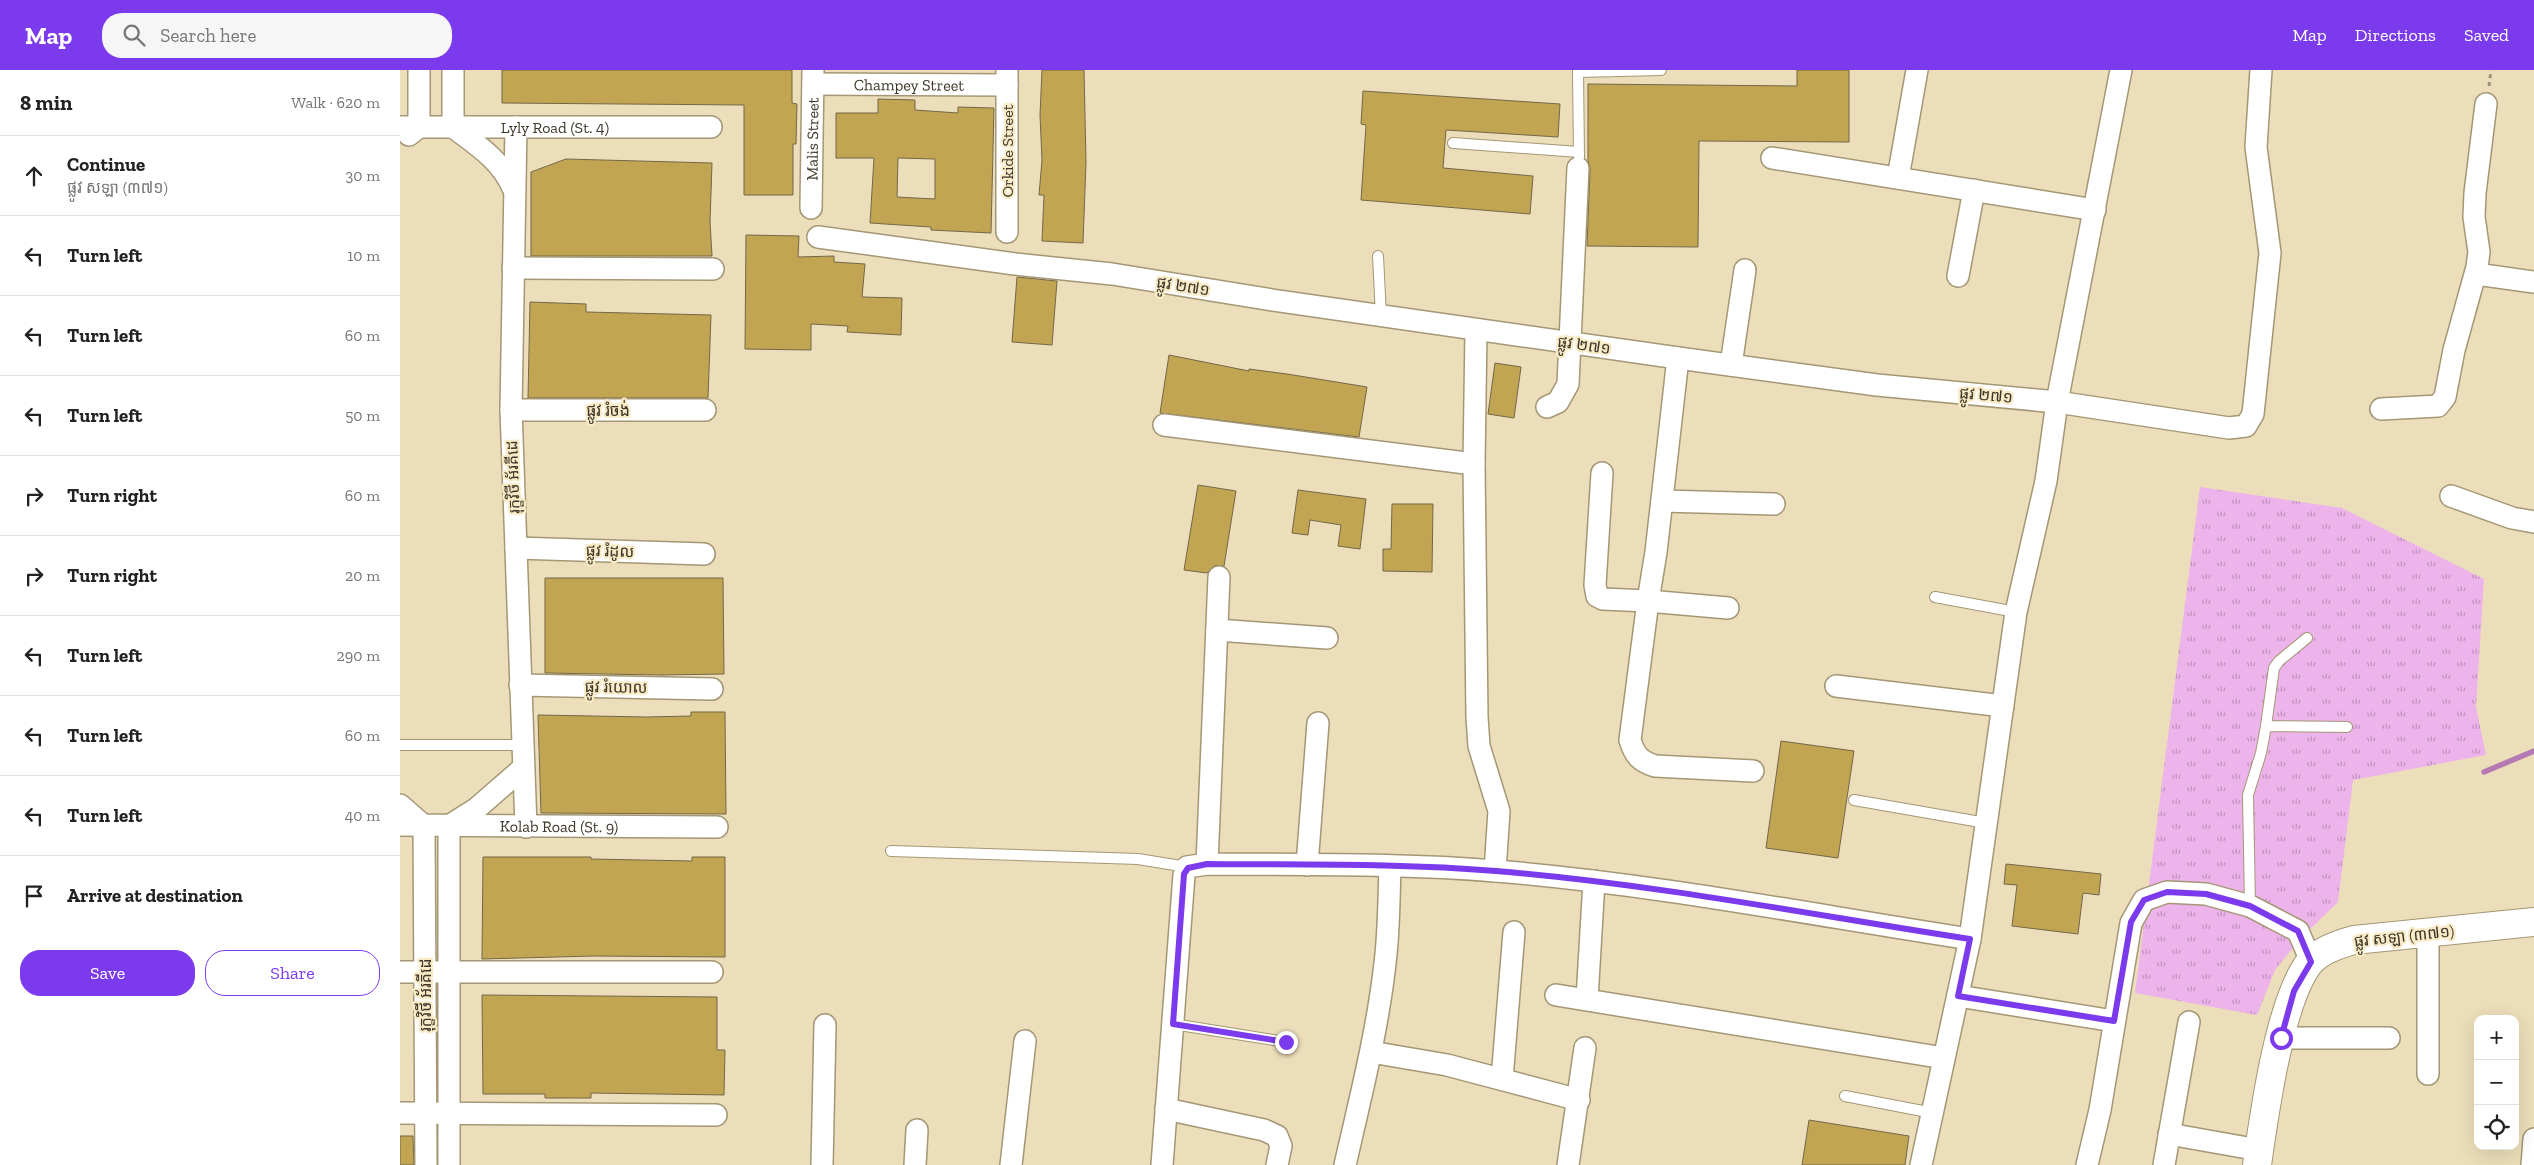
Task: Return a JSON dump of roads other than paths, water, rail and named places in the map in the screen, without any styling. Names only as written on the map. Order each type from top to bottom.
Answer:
[{"type":"street","points":[[400,141],[409,127],[419,70]]},
{"type":"street","points":[[453,70],[453,127],[499,163],[507,174],[514,193]]},
{"type":"street","points":[[1898,178],[1917,70]]},
{"type":"street","points":[[1921,1165],[1970,939],[2016,612],[2046,481],[2058,402],[2121,70]]},
{"type":"street","name":"ផ្លូវ ២៧១","points":[[818,237],[1015,264],[1112,274],[1571,344],[1877,385],[2058,402],[2229,428],[2246,426],[2253,414],[2270,253],[2256,147],[2261,70]]},
{"type":"street","name":"Champey Street","points":[[813,77],[1007,78]]},
{"type":"street","name":"Malis Street","points":[[811,208],[813,77]]},
{"type":"street","name":"Orkide Street","points":[[1007,78],[1007,232]]},
{"type":"street","points":[[2381,409],[2438,406],[2445,397],[2454,350],[2476,274],[2479,252],[2474,217],[2475,193],[2486,104]]},
{"type":"street","name":"Lyly Road (St. 4)","points":[[409,127],[711,127]]},
{"type":"street","name":"រុក្ខវិថី អ័រគីដេ","points":[[516,127],[511,410],[526,827]]},
{"type":"street","points":[[1772,158],[2095,210]]},
{"type":"street","points":[[1547,407],[1558,402],[1568,384],[1578,160]]},
{"type":"street","points":[[1958,276],[1974,190]]},
{"type":"street","points":[[513,268],[713,269]]},
{"type":"street","points":[[1731,365],[1745,270]]},
{"type":"street","points":[[2476,274],[2534,282]]},
{"type":"street","points":[[1476,330],[1474,464],[1477,717],[1479,746],[1499,811],[1495,871]]},
{"type":"street","points":[[1678,358],[1662,501],[1630,740],[1635,755],[1643,762],[1655,766],[1753,771]]},
{"type":"street","name":"ផ្លូវ រំចង់","points":[[511,410],[705,410]]},
{"type":"street","points":[[1164,425],[1474,464]]},
{"type":"street","points":[[1602,473],[1595,585],[1597,596],[1603,599],[1728,608]]},
{"type":"street","points":[[2452,496],[2512,518],[2534,522]]},
{"type":"street","points":[[1662,501],[1774,504]]},
{"type":"street","name":"ផ្លូវ រំដូល","points":[[516,548],[704,554]]},
{"type":"street","points":[[1197,866],[1220,577]]},
{"type":"street","points":[[1217,630],[1327,638]]},
{"type":"street","name":"ផ្លូវ រំយោល","points":[[520,684],[712,689]]},
{"type":"street","points":[[1836,686],[2003,706]]},
{"type":"street","points":[[1307,865],[1318,723]]},
{"type":"street","points":[[449,826],[476,809],[523,768]]},
{"type":"street","points":[[400,805],[424,826]]},
{"type":"street","name":"Kolab Road (St. 9)","points":[[400,825],[717,827]]},
{"type":"street","name":"រុក្ខវិថី អ័រគីដេ","points":[[424,826],[426,1165]]},
{"type":"street","name":"រុក្ខវិថី អ័រគីដេ","points":[[449,826],[449,1165]]},
{"type":"street","points":[[1162,1165],[1184,874],[1197,866],[1390,866],[1495,871],[1594,881],[1970,939]]},
{"type":"street","points":[[1345,1165],[1371,1052],[1386,953],[1390,866]]},
{"type":"street","points":[[1587,999],[1594,881]]},
{"type":"street","points":[[2087,1165],[2100,1110],[2131,922],[2144,900],[2167,892],[2206,894],[2250,906],[2298,931],[2311,962]]},
{"type":"street","name":"ផ្លូវ សឡា (៣៧១)","points":[[2258,1157],[2281,1038],[2294,991],[2311,962],[2334,945],[2354,940],[2534,922]]},
{"type":"street","points":[[1502,1079],[1514,932]]},
{"type":"street","points":[[2428,933],[2428,1074]]},
{"type":"street","points":[[400,972],[712,972]]},
{"type":"street","points":[[1556,995],[1944,1058]]},
{"type":"street","points":[[1958,996],[2114,1021]]},
{"type":"street","points":[[2164,1165],[2189,1022]]},
{"type":"street","points":[[822,1165],[825,1024]]},
{"type":"street","points":[[2281,1038],[2389,1038]]},
{"type":"street","points":[[1011,1165],[1025,1041]]},
{"type":"street","points":[[1568,1165],[1579,1100],[1585,1048]]},
{"type":"street","points":[[1371,1052],[1447,1065],[1579,1100]]},
{"type":"street","points":[[1166,1108],[1264,1130],[1277,1136],[1280,1146],[1278,1165]]},
{"type":"street","points":[[400,1114],[716,1115]]},
{"type":"street","points":[[915,1165],[917,1130]]},
{"type":"street","points":[[2169,1134],[2258,1157]]},
{"type":"street","points":[[2532,1165],[2534,1139]]},
{"type":"lane","points":[[1453,142],[1578,160],[1578,71],[1661,70]]},
{"type":"lane","points":[[1378,256],[1381,316]]},
{"type":"lane","points":[[1935,597],[2016,612]]},
{"type":"lane","points":[[2250,906],[2248,795],[2261,753],[2274,668],[2279,661],[2307,638]]},
{"type":"lane","points":[[2266,726],[2347,727]]},
{"type":"lane","points":[[400,746],[522,745]]},
{"type":"lane","points":[[1854,800],[1986,823]]},
{"type":"lane","points":[[892,851],[1138,859],[1197,866]]},
{"type":"lane","points":[[1173,1024],[1286,1042]]},
{"type":"lane","points":[[1845,1096],[1932,1113]]},
{"type":"waterway","points":[[2484,772],[2534,751]]}]
